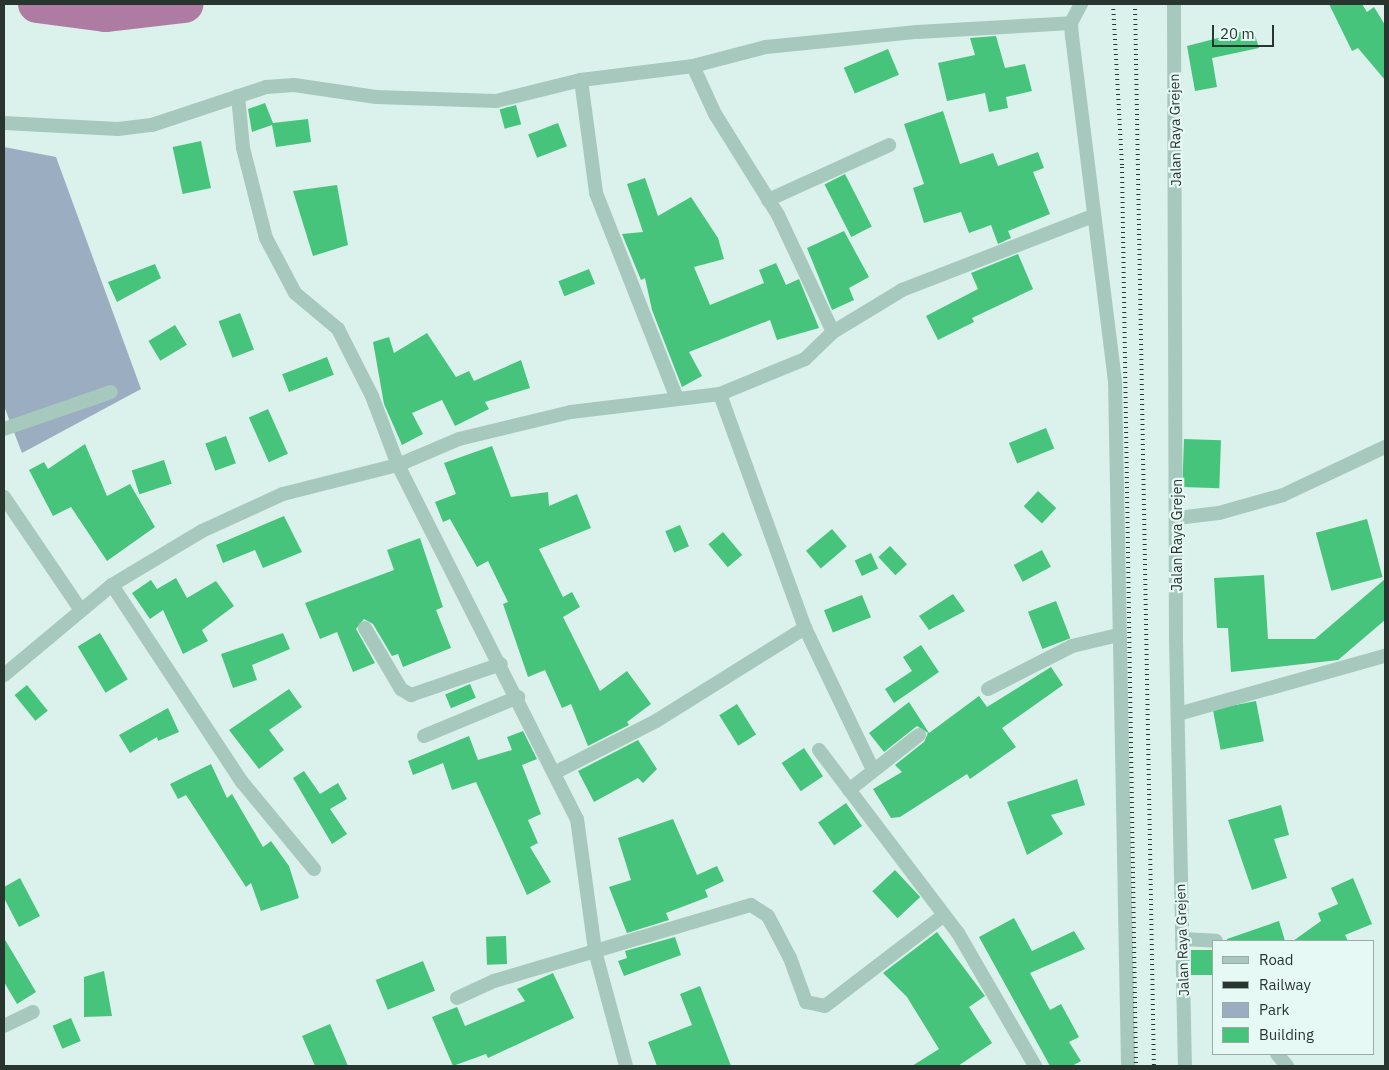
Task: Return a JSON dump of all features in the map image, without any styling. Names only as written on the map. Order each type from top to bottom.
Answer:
[{"type":"street","points":[[1081,4],[1071,23],[1092,216],[1115,381],[1118,636],[1128,1066]]},
{"type":"street","name":"Jalan Raya Grejen","points":[[1174,4],[1178,714],[1185,1066]]},
{"type":"street","points":[[4,122],[118,129],[152,125],[238,96],[294,85],[376,96],[496,101],[581,80],[693,66],[766,47],[917,32],[1071,23]]},
{"type":"street","points":[[693,66],[715,114],[768,200],[833,332]]},
{"type":"street","points":[[581,80],[596,193],[676,399]]},
{"type":"street","points":[[238,96],[243,148],[266,238],[295,293],[338,329],[372,396],[398,465],[518,698],[554,773],[583,840],[595,951],[626,1066]]},
{"type":"street","points":[[768,200],[889,145]]},
{"type":"street","points":[[4,674],[80,609],[112,585],[202,531],[283,494],[398,465],[459,439],[496,429],[571,412],[720,394],[805,358],[833,332],[902,290],[1092,216]]},
{"type":"street","points":[[4,429],[111,392]]},
{"type":"street","points":[[720,394],[805,628],[873,770]]},
{"type":"street","points":[[1177,518],[1219,513],[1283,495],[1385,447]]},
{"type":"street","points":[[4,497],[80,609]]},
{"type":"street","points":[[112,585],[242,782],[314,869]]},
{"type":"street","points":[[365,628],[401,689],[411,695],[501,664]]},
{"type":"street","points":[[554,773],[656,721],[805,628]]},
{"type":"street","points":[[988,689],[1072,646],[1118,636]]},
{"type":"street","points":[[1178,714],[1385,656]]},
{"type":"street","points":[[424,736],[518,698]]},
{"type":"street","points":[[849,790],[919,735]]},
{"type":"street","points":[[818,750],[944,915],[978,963],[1035,1066]]},
{"type":"street","points":[[457,998],[494,981],[751,905],[768,916],[790,958],[806,1002],[825,1006],[944,915]]},
{"type":"street","points":[[1182,939],[1212,941]]},
{"type":"street","points":[[4,1026],[33,1012]]},
{"type":"street","points":[[1278,1055],[1287,1066]]},
{"type":"green space","points":[[4,147],[56,157],[141,389],[22,453],[4,406]]},
{"type":"building","points":[[1329,4],[1362,4],[1367,12],[1374,7],[1385,25],[1385,80],[1358,48],[1352,51]]},
{"type":"building","points":[[1253,29],[1259,48],[1212,58],[1217,87],[1195,91],[1187,46]]},
{"type":"building","points":[[996,36],[1005,68],[1025,64],[1032,91],[1006,97],[1008,108],[989,112],[985,93],[947,101],[938,63],[975,55],[970,38]]},
{"type":"building","points":[[888,49],[899,75],[855,94],[844,68]]},
{"type":"building","points":[[265,103],[273,123],[308,119],[311,142],[276,147],[272,125],[252,132],[248,109]]},
{"type":"building","points":[[516,105],[521,124],[505,129],[500,109]]},
{"type":"building","points":[[943,111],[960,164],[993,153],[998,166],[1038,152],[1044,168],[1033,172],[1050,214],[1008,231],[1011,238],[998,244],[991,225],[969,233],[961,212],[924,223],[913,188],[924,184],[904,124]]},
{"type":"building","points":[[558,123],[567,146],[537,158],[528,134]]},
{"type":"building","points":[[201,141],[211,188],[183,194],[173,147]]},
{"type":"building","points":[[845,174],[872,227],[851,237],[825,184]]},
{"type":"building","points":[[645,178],[658,216],[691,197],[718,238],[724,259],[694,267],[710,305],[764,283],[759,270],[776,263],[786,285],[799,279],[819,328],[777,340],[770,320],[689,352],[702,376],[682,387],[652,310],[645,278],[641,280],[622,234],[643,232],[627,184]]},
{"type":"building","points":[[337,185],[348,245],[313,256],[293,191]]},
{"type":"building","points":[[844,231],[869,277],[849,288],[854,300],[832,310],[807,248]]},
{"type":"building","points":[[1018,254],[1033,289],[972,318],[974,322],[938,340],[926,316],[978,289],[971,273]]},
{"type":"building","points":[[155,264],[161,278],[117,302],[108,282]]},
{"type":"building","points":[[589,269],[595,284],[564,296],[558,281]]},
{"type":"building","points":[[240,313],[254,349],[233,358],[219,321]]},
{"type":"building","points":[[175,325],[187,345],[160,361],[148,341]]},
{"type":"building","points":[[427,333],[456,377],[469,371],[474,381],[521,360],[530,388],[485,402],[489,409],[455,426],[442,400],[412,413],[423,434],[402,445],[384,404],[373,342],[389,337],[394,353]]},
{"type":"building","points":[[327,357],[334,375],[289,392],[282,374]]},
{"type":"building","points":[[268,409],[288,454],[269,462],[249,418]]},
{"type":"building","points":[[1046,428],[1054,448],[1017,463],[1009,443]]},
{"type":"building","points":[[226,436],[236,463],[215,471],[205,444]]},
{"type":"building","points":[[1184,439],[1221,440],[1219,488],[1182,487]]},
{"type":"building","points":[[85,444],[107,496],[130,484],[155,527],[107,561],[71,507],[53,516],[29,470],[44,462],[48,469]]},
{"type":"building","points":[[492,446],[511,497],[548,492],[549,506],[577,494],[591,528],[539,549],[563,597],[572,592],[580,607],[563,617],[600,691],[627,671],[651,704],[627,722],[629,725],[588,746],[571,704],[562,708],[545,670],[528,677],[503,604],[508,602],[488,561],[477,567],[450,519],[443,522],[435,502],[456,494],[444,463]]},
{"type":"building","points":[[164,460],[172,484],[139,494],[132,471]]},
{"type":"building","points":[[1038,491],[1056,508],[1042,523],[1024,506]]},
{"type":"building","points":[[284,516],[302,552],[263,568],[255,550],[223,563],[216,545]]},
{"type":"building","points":[[1367,519],[1383,577],[1331,591],[1316,533]]},
{"type":"building","points":[[680,525],[689,546],[674,552],[665,531]]},
{"type":"building","points":[[832,529],[847,547],[821,568],[806,551]]},
{"type":"building","points":[[723,532],[742,555],[728,567],[708,544]]},
{"type":"building","points":[[420,538],[443,607],[436,610],[451,648],[403,667],[398,654],[392,656],[373,624],[364,619],[356,629],[375,663],[353,672],[337,632],[320,639],[305,603],[394,570],[387,550]]},
{"type":"building","points":[[890,546],[907,564],[895,575],[878,557]]},
{"type":"building","points":[[1042,550],[1051,567],[1023,582],[1014,565]]},
{"type":"building","points":[[871,553],[878,568],[862,576],[855,561]]},
{"type":"building","points":[[1264,575],[1268,639],[1315,639],[1385,579],[1385,620],[1338,660],[1231,672],[1228,628],[1217,628],[1214,578]]},
{"type":"building","points":[[176,578],[187,598],[216,581],[234,606],[202,630],[208,641],[183,654],[163,610],[150,619],[132,593],[151,580],[157,589]]},
{"type":"building","points":[[953,594],[965,611],[929,630],[919,616]]},
{"type":"building","points":[[862,595],[871,617],[833,633],[824,610]]},
{"type":"building","points":[[1056,601],[1070,638],[1042,649],[1028,612]]},
{"type":"building","points":[[100,633],[128,679],[106,693],[78,646]]},
{"type":"building","points":[[283,633],[290,649],[252,665],[257,680],[233,688],[221,654]]},
{"type":"building","points":[[921,645],[939,672],[894,703],[885,689],[912,671],[903,657]]},
{"type":"building","points":[[1051,667],[1063,685],[1002,728],[1016,747],[970,779],[967,774],[900,817],[891,818],[873,789],[902,772],[895,765],[924,742],[928,733],[917,726],[884,752],[869,733],[909,702],[929,733],[979,696],[987,707]]},
{"type":"building","points":[[470,684],[476,698],[451,708],[445,695]]},
{"type":"building","points":[[27,685],[48,711],[35,721],[15,695]]},
{"type":"building","points":[[289,689],[302,707],[269,730],[284,750],[259,769],[229,730]]},
{"type":"building","points":[[1256,701],[1264,741],[1221,750],[1213,709]]},
{"type":"building","points":[[737,704],[756,735],[738,746],[719,715]]},
{"type":"building","points":[[168,708],[179,732],[158,741],[157,737],[130,753],[119,735]]},
{"type":"building","points":[[523,731],[537,759],[522,765],[541,814],[528,820],[538,843],[530,847],[551,882],[527,895],[476,782],[452,790],[443,763],[413,775],[408,761],[469,736],[478,760],[512,750],[507,737]]},
{"type":"building","points":[[638,740],[657,769],[643,783],[638,778],[594,802],[578,771]]},
{"type":"building","points":[[804,748],[823,776],[801,791],[782,763]]},
{"type":"building","points":[[211,764],[227,798],[232,794],[263,847],[271,841],[289,866],[299,898],[261,911],[251,883],[246,887],[186,795],[178,799],[170,784]]},
{"type":"building","points":[[304,771],[320,794],[338,783],[347,799],[330,809],[347,834],[332,844],[293,778]]},
{"type":"building","points":[[1077,779],[1085,805],[1051,815],[1063,834],[1027,855],[1007,802]]},
{"type":"building","points":[[846,803],[862,826],[834,845],[818,823]]},
{"type":"building","points":[[1281,805],[1289,835],[1274,839],[1287,878],[1252,890],[1228,820]]},
{"type":"building","points":[[673,819],[697,875],[717,866],[724,881],[705,890],[708,897],[666,913],[669,920],[627,933],[609,887],[631,880],[618,838]]},
{"type":"building","points":[[895,870],[920,897],[898,918],[872,891]]},
{"type":"building","points":[[20,878],[40,916],[19,927],[4,898],[4,887]]},
{"type":"building","points":[[1353,878],[1372,924],[1345,935],[1348,940],[1294,940],[1321,921],[1318,913],[1338,904],[1331,888]]},
{"type":"building","points":[[1014,918],[1032,951],[1074,931],[1085,949],[1030,973],[1050,1010],[1061,1004],[1079,1037],[1069,1042],[1081,1061],[1072,1066],[1050,1066],[979,937]]},
{"type":"building","points":[[1279,921],[1285,940],[1227,940]]},
{"type":"building","points":[[937,932],[985,996],[969,1007],[992,1043],[958,1066],[912,1066],[939,1049],[907,997],[883,973]]},
{"type":"building","points":[[506,936],[507,964],[487,965],[486,937]]},
{"type":"building","points":[[675,937],[681,955],[624,976],[618,961],[627,958],[625,951]]},
{"type":"building","points":[[4,938],[36,992],[17,1004],[4,982]]},
{"type":"building","points":[[1191,950],[1212,950],[1212,975],[1191,975]]},
{"type":"building","points":[[423,961],[435,991],[388,1010],[376,980]]},
{"type":"building","points":[[104,971],[112,1016],[84,1017],[84,977]]},
{"type":"building","points":[[553,973],[574,1018],[488,1058],[486,1054],[453,1066],[432,1017],[457,1007],[465,1026],[525,1001],[517,989]]},
{"type":"building","points":[[700,986],[731,1066],[657,1066],[648,1042],[692,1025],[680,994]]},
{"type":"building","points":[[71,1018],[81,1041],[62,1049],[53,1026]]},
{"type":"building","points":[[330,1024],[348,1066],[315,1066],[302,1036]]},
{"type":"waterway","points":[[37,4],[105,13],[184,4]]},
{"type":"railway","points":[[1113,4],[1122,167],[1136,1066]]},
{"type":"railway","points":[[1135,4],[1154,1066]]}]
